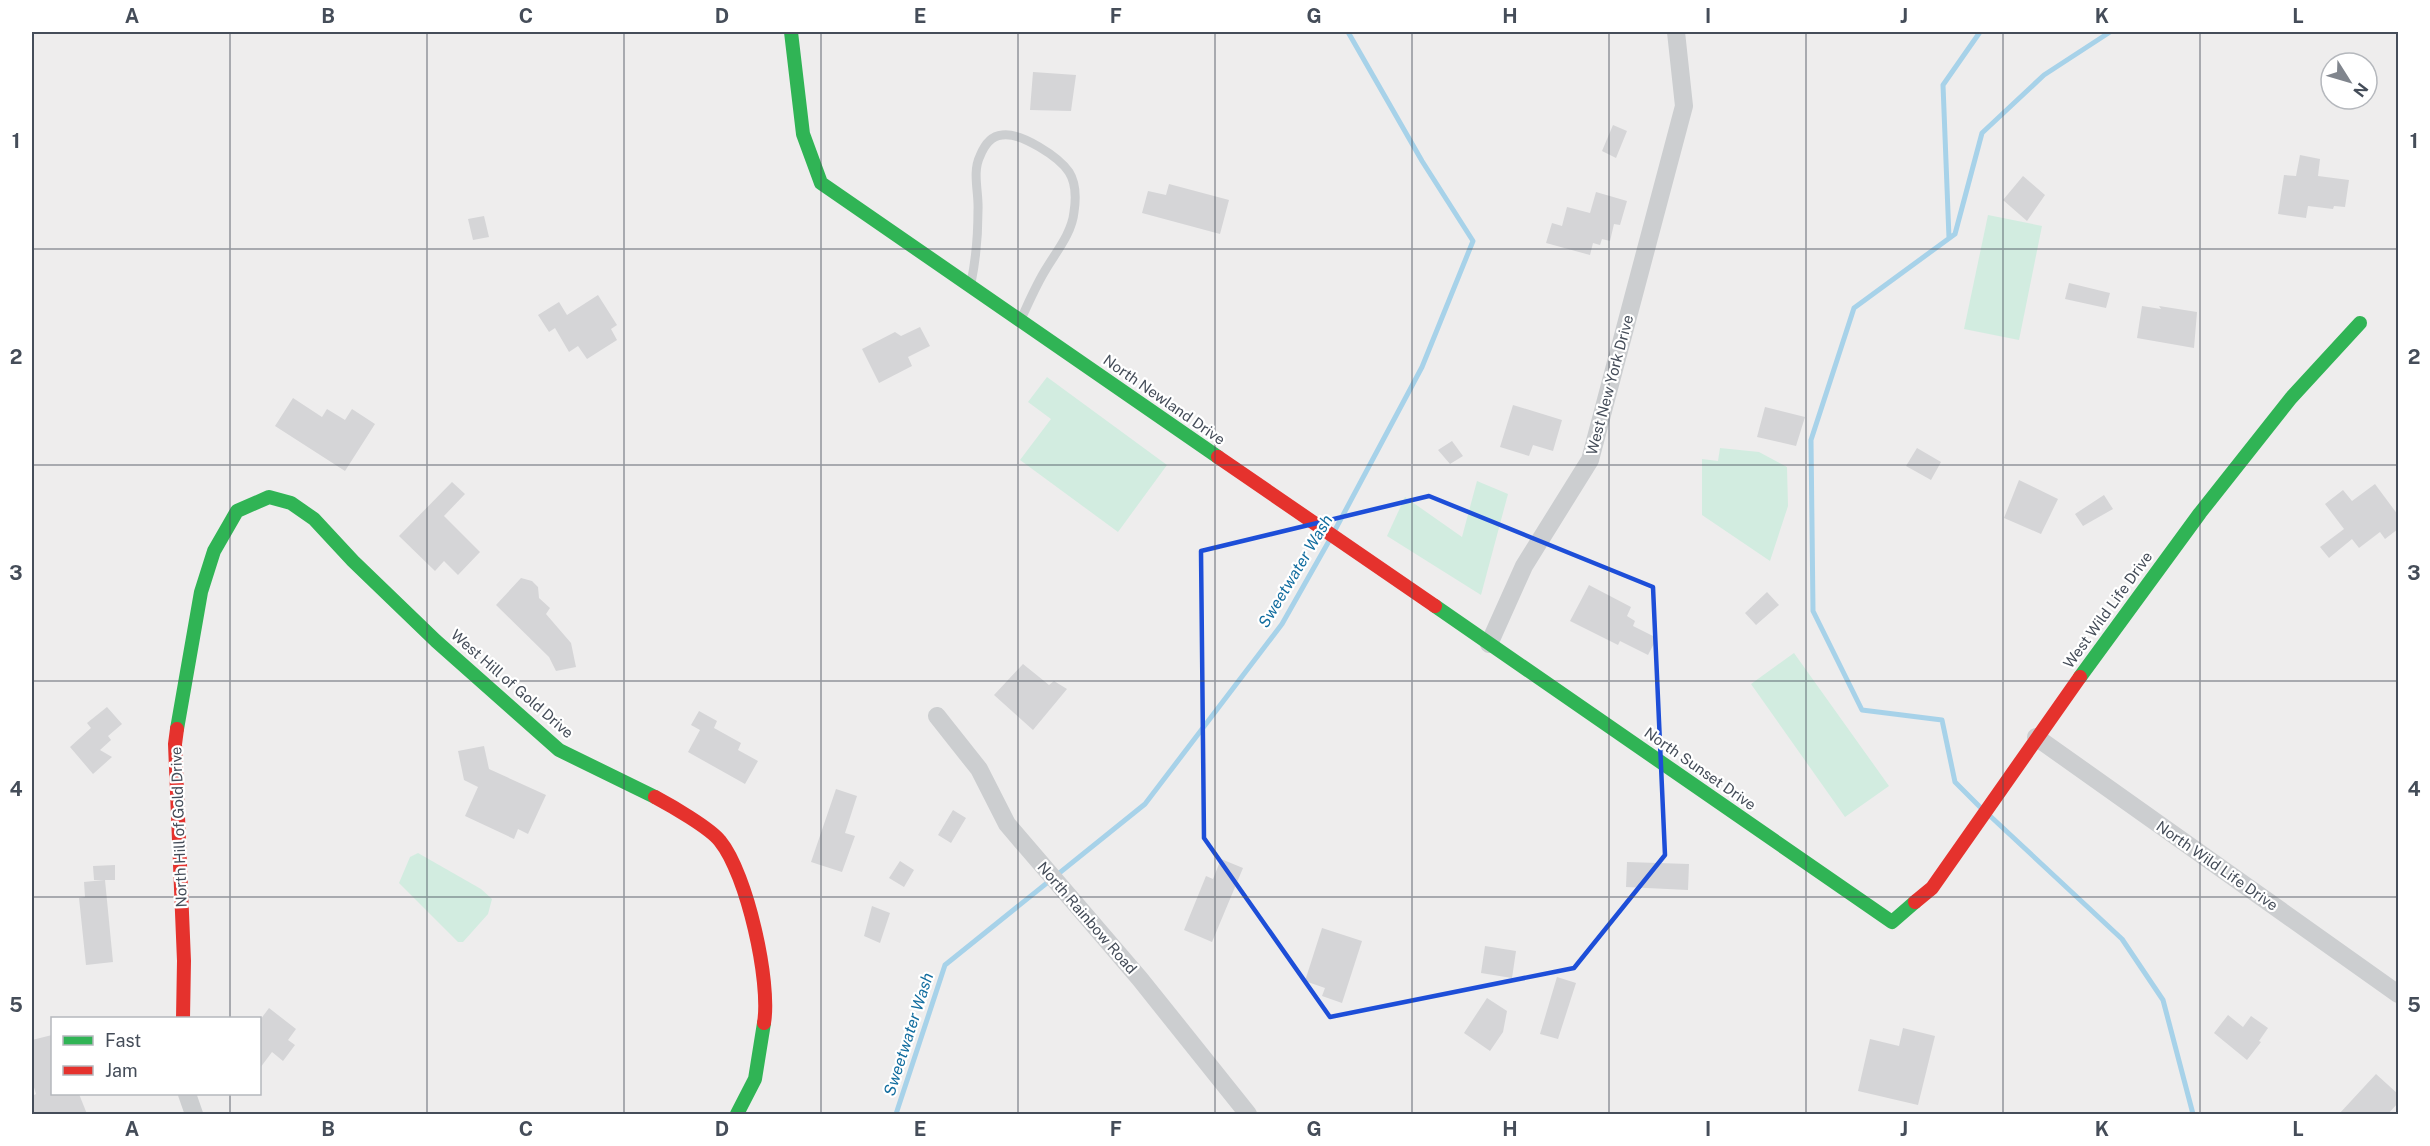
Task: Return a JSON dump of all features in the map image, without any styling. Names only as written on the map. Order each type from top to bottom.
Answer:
[{"type":"street","name":"North Newland Drive","points":[[791,32],[803,134],[821,183],[1489,644]]},
{"type":"street","name":"West New York Drive","points":[[1489,644],[1524,566],[1590,460],[1684,106],[1676,32]]},
{"type":"street","name":"West Wild Life Drive","points":[[1892,922],[1932,888],[2036,737],[2200,513],[2291,398],[2360,323]]},
{"type":"street","name":"West Hill of Gold Drive","points":[[193,637],[201,592],[214,551],[237,511],[269,497],[291,503],[314,519],[353,561],[428,633],[507,706],[559,750],[673,806],[720,840],[740,878],[754,928],[767,1008],[754,1079],[737,1114]]},
{"type":"street","name":"North Hill of Gold Drive","points":[[183,1017],[184,961],[175,744],[193,637]]},
{"type":"street","name":"North Sunset Drive","points":[[1489,644],[1892,922]]},
{"type":"street","name":"North Rainbow Road","points":[[937,716],[979,769],[1007,824],[1140,979],[1248,1114]]},
{"type":"street","name":"North Wild Life Drive","points":[[2036,737],[2398,994]]},
{"type":"street","points":[[187,1095],[194,1114]]},
{"type":"lane","points":[[970,286],[975,262],[978,219],[978,158],[987,142],[1002,134],[1025,139],[1054,157],[1068,171],[1074,185],[1074,214],[1068,232],[1045,270],[1020,321]]},
{"type":"highlighted area","points":[[1429,496],[1653,587],[1665,855],[1574,968],[1330,1017],[1204,838],[1201,551]]},
{"type":"green space","points":[[1988,215],[2042,226],[2019,340],[1964,329]]},
{"type":"green space","points":[[1047,377],[1167,465],[1118,532],[1020,460],[1051,419],[1028,402]]},
{"type":"green space","points":[[1720,448],[1759,452],[1787,467],[1788,506],[1770,561],[1702,515],[1702,459],[1718,461]]},
{"type":"green space","points":[[1477,481],[1508,494],[1481,595],[1387,536],[1405,497],[1462,537]]},
{"type":"green space","points":[[1794,653],[1889,786],[1845,817],[1751,684]]},
{"type":"green space","points":[[418,853],[481,889],[492,899],[488,914],[463,942],[458,942],[399,883],[410,857]]},
{"type":"building","points":[[1033,72],[1076,75],[1071,111],[1030,110]]},
{"type":"building","points":[[1613,125],[1627,131],[1616,158],[1602,151]]},
{"type":"building","points":[[2300,155],[2320,159],[2318,176],[2349,180],[2345,207],[2334,206],[2333,209],[2308,206],[2306,218],[2278,214],[2284,175],[2296,176]]},
{"type":"building","points":[[2023,176],[2045,195],[2027,221],[2003,200]]},
{"type":"building","points":[[1169,184],[1229,200],[1220,234],[1142,213],[1148,191],[1166,195]]},
{"type":"building","points":[[1596,192],[1627,201],[1620,225],[1614,224],[1610,241],[1602,239],[1600,245],[1593,243],[1590,255],[1546,243],[1552,223],[1562,226],[1567,207],[1590,213]]},
{"type":"building","points":[[484,216],[489,237],[473,240],[468,219]]},
{"type":"building","points":[[2069,283],[2110,293],[2106,308],[2065,299]]},
{"type":"building","points":[[598,295],[617,325],[611,329],[617,340],[587,359],[578,346],[569,352],[555,328],[549,332],[538,315],[559,302],[567,315]]},
{"type":"building","points":[[2142,306],[2161,309],[2159,306],[2197,312],[2194,348],[2137,338]]},
{"type":"building","points":[[920,327],[930,346],[908,357],[912,366],[879,383],[862,349],[895,332],[901,336]]},
{"type":"building","points":[[293,398],[322,417],[327,409],[345,420],[352,409],[375,424],[345,471],[275,426]]},
{"type":"building","points":[[1513,405],[1562,420],[1553,451],[1533,445],[1529,456],[1500,447]]},
{"type":"building","points":[[1765,407],[1805,417],[1796,446],[1757,437]]},
{"type":"building","points":[[1452,441],[1463,456],[1450,464],[1438,450]]},
{"type":"building","points":[[1917,448],[1941,462],[1931,480],[1906,466]]},
{"type":"building","points":[[2019,480],[2058,499],[2041,534],[2004,518]]},
{"type":"building","points":[[452,482],[465,494],[444,516],[480,552],[458,575],[444,561],[435,571],[399,536]]},
{"type":"building","points":[[2375,484],[2398,515],[2398,529],[2385,539],[2380,532],[2359,548],[2352,539],[2329,558],[2320,547],[2344,529],[2325,504],[2343,490],[2352,501]]},
{"type":"building","points":[[2104,495],[2113,509],[2083,526],[2075,514]]},
{"type":"building","points":[[521,578],[532,581],[538,587],[539,598],[550,608],[546,614],[571,643],[576,667],[556,671],[549,657],[496,605]]},
{"type":"building","points":[[1589,585],[1631,607],[1627,616],[1635,621],[1633,626],[1657,638],[1648,655],[1620,641],[1618,645],[1570,621]]},
{"type":"building","points":[[1767,592],[1779,605],[1756,625],[1745,613]]},
{"type":"building","points":[[1023,664],[1049,685],[1054,681],[1067,689],[1033,730],[994,695]]},
{"type":"building","points":[[107,707],[122,724],[108,736],[111,740],[100,750],[112,757],[93,774],[70,747],[91,728],[87,723]]},
{"type":"building","points":[[699,711],[717,721],[714,728],[741,743],[738,750],[758,761],[745,784],[688,752],[700,730],[691,725]]},
{"type":"building","points":[[484,746],[489,769],[546,795],[528,834],[518,829],[514,839],[465,816],[478,787],[464,780],[458,751]]},
{"type":"building","points":[[836,789],[857,796],[845,833],[855,836],[842,872],[811,862]]},
{"type":"building","points":[[953,810],[966,818],[951,843],[938,835]]},
{"type":"building","points":[[1221,859],[1243,868],[1212,942],[1184,930],[1206,876],[1213,879]]},
{"type":"building","points":[[900,861],[914,870],[904,887],[889,878]]},
{"type":"building","points":[[1627,862],[1689,864],[1688,890],[1626,887]]},
{"type":"building","points":[[115,865],[115,880],[105,880],[113,962],[86,965],[79,898],[85,897],[84,882],[104,880],[94,880],[93,866]]},
{"type":"building","points":[[872,906],[890,913],[880,943],[864,936]]},
{"type":"building","points":[[1322,928],[1362,941],[1342,1003],[1322,996],[1325,988],[1305,981]]},
{"type":"building","points":[[1485,946],[1516,951],[1512,978],[1481,973]]},
{"type":"building","points":[[1557,977],[1576,983],[1558,1039],[1540,1034]]},
{"type":"building","points":[[1487,998],[1507,1011],[1503,1032],[1490,1051],[1464,1033]]},
{"type":"building","points":[[269,1008],[296,1029],[288,1040],[295,1045],[283,1061],[272,1052],[261,1067],[261,1019]]},
{"type":"building","points":[[2228,1015],[2243,1027],[2251,1016],[2268,1028],[2259,1041],[2261,1042],[2247,1060],[2214,1033]]},
{"type":"building","points":[[1903,1028],[1935,1036],[1918,1105],[1858,1091],[1870,1039],[1899,1046]]},
{"type":"building","points":[[51,1035],[51,1095],[79,1095],[87,1114],[32,1114],[32,1096],[36,1094],[32,1081],[32,1040]]},
{"type":"building","points":[[2376,1074],[2398,1094],[2398,1103],[2388,1114],[2339,1114]]},
{"type":"waterway","name":"Sweetwater Wash","points":[[1335,530],[1422,367],[1473,241],[1422,161],[1348,32]]},
{"type":"waterway","points":[[1949,238],[1943,85],[1980,32]]},
{"type":"waterway","points":[[1980,807],[1955,782],[1942,720],[1862,710],[1813,611],[1811,440],[1854,308],[1955,234],[1982,133],[2044,75],[2110,32]]},
{"type":"waterway","name":"Sweetwater Wash","points":[[896,1114],[945,965],[1145,804],[1282,624],[1329,541]]},
{"type":"waterway","points":[[1989,815],[2122,939],[2163,1000],[2193,1114]]},
{"type":"traffic: fast","points":[[791,32],[803,134],[821,183],[1218,457]]},
{"type":"traffic: fast","points":[[2080,677],[2200,513],[2291,398],[2360,323]]},
{"type":"traffic: fast","points":[[177,729],[201,592],[214,551],[237,511],[269,497],[291,503],[314,519],[353,561],[436,641],[559,750],[655,797]]},
{"type":"traffic: fast","points":[[1435,606],[1892,922],[1915,902]]},
{"type":"traffic: fast","points":[[737,1114],[755,1079],[764,1023]]},
{"type":"traffic: jam","points":[[1218,457],[1435,606]]},
{"type":"traffic: jam","points":[[1915,902],[1932,888],[2080,677]]},
{"type":"traffic: jam","points":[[177,729],[175,744],[184,961],[183,1017]]},
{"type":"traffic: jam","points":[[655,797],[708,830],[720,841],[730,857],[748,902],[755,929],[764,982],[764,1023]]}]
